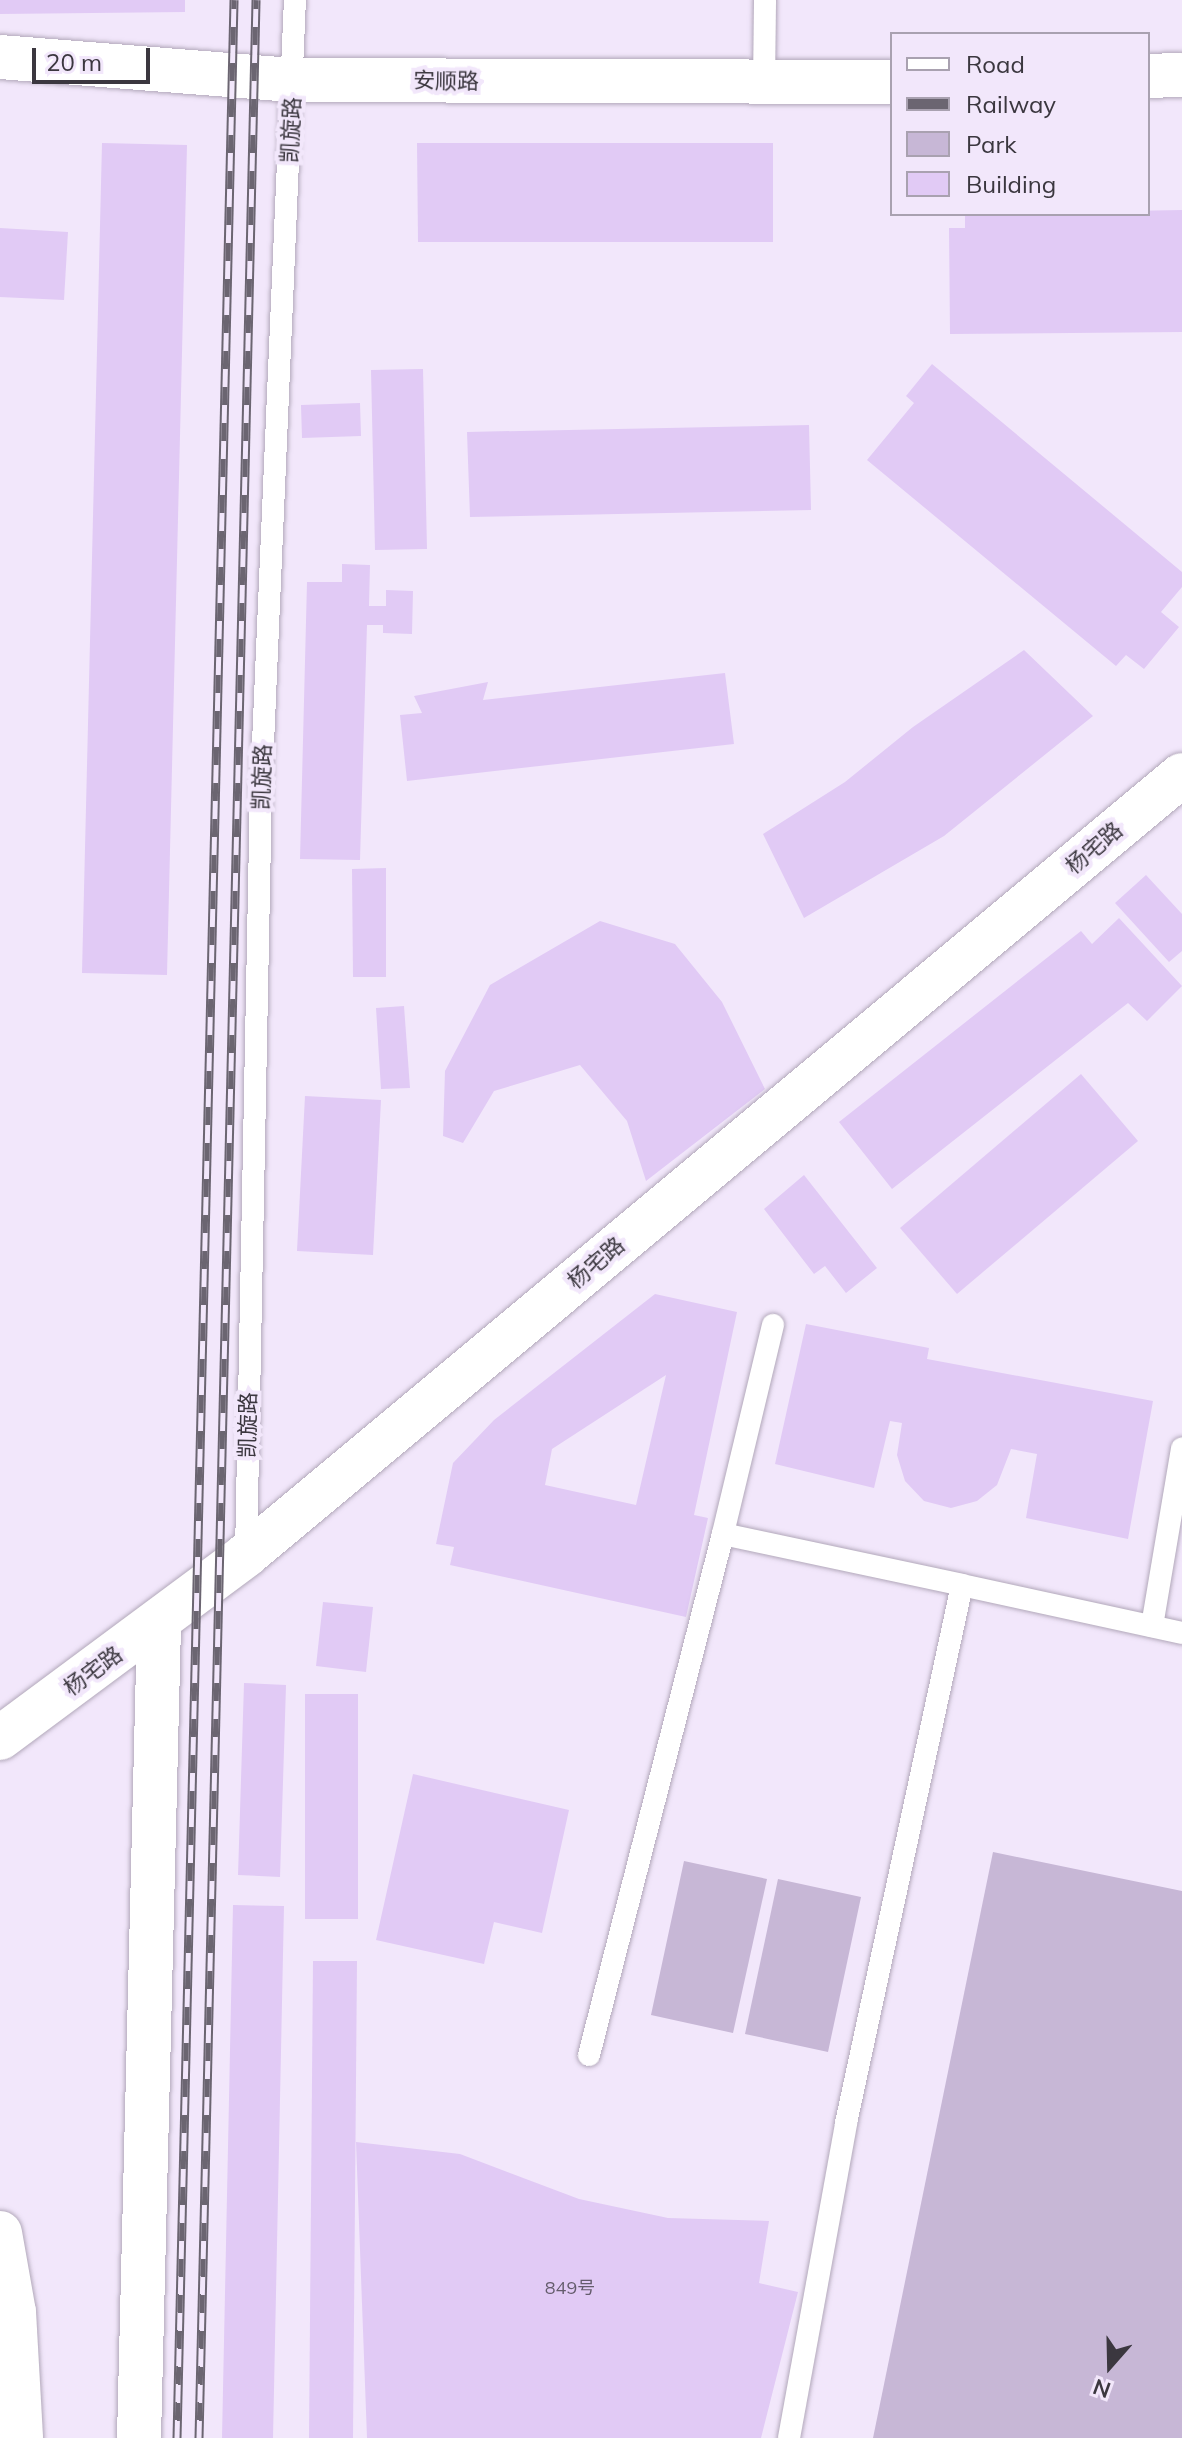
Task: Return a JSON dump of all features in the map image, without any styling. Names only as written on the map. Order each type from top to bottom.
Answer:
[{"type":"street","name":"安顺路","points":[[0,57],[293,80],[890,82]]},
{"type":"street","points":[[1150,76],[1182,75]]},
{"type":"street","name":"杨宅路","points":[[0,1738],[159,1623],[246,1555],[1182,775]]},
{"type":"street","points":[[139,2438],[159,1623]]},
{"type":"street","points":[[0,2233],[21,2438]]},
{"type":"lane","name":"凯旋路","points":[[246,1555],[261,790],[295,0]]},
{"type":"lane","points":[[764,84],[765,0]]},
{"type":"lane","points":[[589,2055],[723,1534],[773,1325]]},
{"type":"lane","points":[[1152,1626],[1182,1449]]},
{"type":"lane","points":[[723,1534],[1182,1633]]},
{"type":"lane","points":[[789,2438],[846,2123],[962,1585]]},
{"type":"green space","points":[[993,1852],[1182,1891],[1182,2438],[873,2438]]},
{"type":"green space","points":[[684,1861],[767,1879],[733,2033],[651,2015]]},
{"type":"green space","points":[[778,1879],[861,1897],[828,2052],[745,2034]]},
{"type":"building","points":[[0,0],[185,0],[185,12],[0,14]]},
{"type":"building","points":[[102,143],[187,145],[167,975],[82,973]]},
{"type":"building","points":[[417,143],[773,143],[773,242],[418,242]]},
{"type":"building","points":[[1182,210],[1182,332],[950,334],[949,228],[965,228],[965,216],[1150,216],[1150,211]]},
{"type":"building","points":[[0,228],[68,232],[64,300],[0,297]]},
{"type":"building","points":[[932,364],[1182,572],[1182,587],[1161,612],[1179,627],[1144,669],[1126,655],[1116,666],[867,460],[914,403],[906,396]]},
{"type":"building","points":[[423,369],[427,549],[375,550],[371,370]]},
{"type":"building","points":[[360,403],[361,436],[302,438],[301,405]]},
{"type":"building","points":[[809,425],[811,510],[470,517],[467,432]]},
{"type":"building","points":[[342,564],[370,565],[369,606],[386,606],[386,590],[413,591],[412,634],[383,633],[383,625],[367,625],[360,860],[300,859],[307,582],[342,582]]},
{"type":"building","points":[[1024,650],[1093,716],[944,836],[804,918],[763,834],[845,782],[913,727]]},
{"type":"building","points":[[725,673],[734,744],[407,781],[400,715],[422,713],[414,696],[488,682],[483,700]]},
{"type":"building","points":[[386,868],[386,977],[353,977],[352,869]]},
{"type":"building","points":[[1146,875],[1182,914],[1182,951],[1169,962],[1115,903]]},
{"type":"building","points":[[1119,918],[1182,986],[1147,1021],[1128,1003],[892,1189],[839,1122],[1081,931],[1092,944]]},
{"type":"building","points":[[600,921],[675,944],[722,1002],[765,1089],[646,1181],[627,1121],[580,1065],[494,1091],[463,1143],[443,1136],[445,1071],[490,985]]},
{"type":"building","points":[[404,1006],[410,1088],[381,1089],[376,1008]]},
{"type":"building","points":[[1081,1074],[1138,1141],[957,1294],[900,1228]]},
{"type":"building","points":[[305,1096],[381,1100],[373,1255],[297,1251]]},
{"type":"building","points":[[804,1175],[877,1268],[846,1293],[825,1266],[814,1274],[764,1209]]},
{"type":"building","points":[[655,1294],[737,1312],[694,1515],[708,1518],[686,1617],[450,1565],[454,1547],[436,1544],[453,1463],[494,1420]],"holes":[[[666,1375],[636,1505],[545,1485],[552,1449]]]},
{"type":"building","points":[[806,1324],[929,1348],[927,1359],[1153,1401],[1128,1539],[1026,1518],[1037,1454],[1011,1449],[997,1485],[977,1501],[951,1508],[924,1501],[905,1481],[897,1455],[902,1423],[890,1421],[874,1488],[775,1464]]},
{"type":"building","points":[[323,1602],[373,1607],[366,1672],[316,1666]]},
{"type":"building","points":[[244,1683],[286,1685],[280,1877],[238,1875]]},
{"type":"building","points":[[305,1694],[358,1694],[358,1919],[305,1919]]},
{"type":"building","points":[[413,1774],[569,1810],[542,1933],[494,1922],[484,1964],[376,1940]]},
{"type":"building","points":[[233,1905],[284,1906],[273,2438],[222,2438]]},
{"type":"building","points":[[313,1961],[357,1961],[353,2438],[309,2438]]},
{"type":"building","points":[[356,2142],[460,2154],[579,2199],[668,2218],[769,2221],[759,2283],[798,2292],[761,2438],[367,2438]]},
{"type":"railway","points":[[177,2438],[234,0]]},
{"type":"railway","points":[[199,2438],[256,0]]}]
